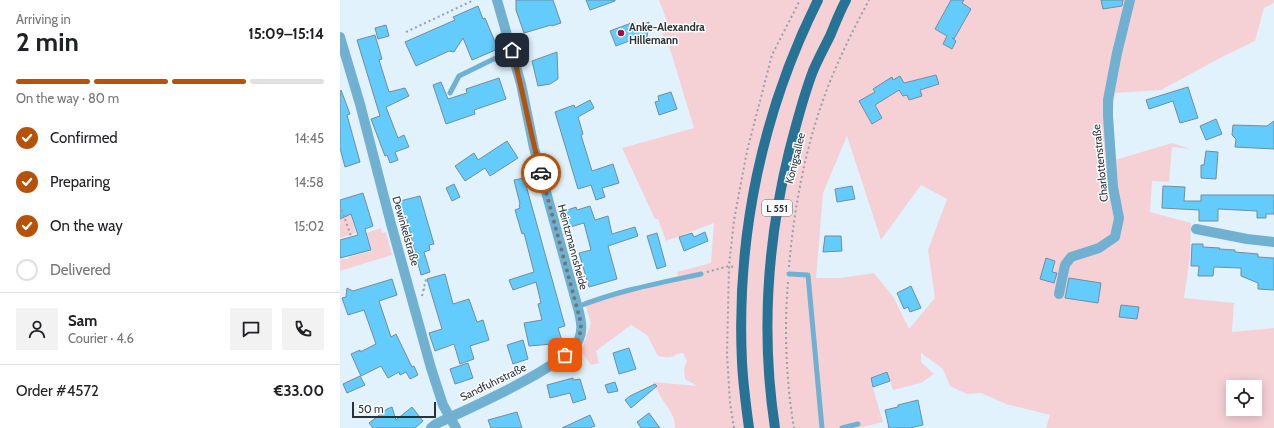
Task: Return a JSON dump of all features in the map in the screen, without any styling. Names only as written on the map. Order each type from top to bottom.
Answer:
[{"type":"main road","name":"L 551","points":[[748,428],[742,362],[742,316],[743,268],[752,201],[761,153],[775,106],[790,61],[818,0]]},
{"type":"main road","name":"Königsallee","points":[[775,428],[770,388],[767,313],[769,273],[774,227],[782,182],[795,127],[813,72],[846,0]]},
{"type":"street","name":"Heintzmannsheide","points":[[497,0],[521,84],[534,148],[581,323],[580,338],[574,347],[565,355]]},
{"type":"street","name":"Charlottenstraße","points":[[1059,294],[1065,265],[1072,257],[1099,248],[1115,237],[1118,218],[1113,187],[1108,100],[1116,53],[1130,0]]},
{"type":"street","name":"Dewinkelstraße","points":[[340,37],[353,77],[391,224],[431,366],[443,405],[456,428]]},
{"type":"street","points":[[1196,229],[1247,239],[1274,242]]},
{"type":"street","name":"Sandfuhrstraße","points":[[431,428],[436,424],[539,373],[565,355]]},
{"type":"lane","points":[[450,93],[459,76],[512,50]]},
{"type":"lane","points":[[577,307],[594,300],[642,287],[701,274]]},
{"type":"lane","points":[[788,274],[808,275],[822,428]]},
{"type":"lane","points":[[842,428],[858,424]]},
{"type":"path","points":[[406,32],[474,0]]},
{"type":"path","name":"Königsallee","points":[[794,428],[786,344],[788,274],[793,226],[802,179],[826,92],[868,0]]},
{"type":"path","points":[[340,205],[351,236]]},
{"type":"path","points":[[420,300],[426,279]]},
{"type":"path","points":[[423,290],[427,288]]},
{"type":"shaded area","points":[[659,0],[1274,0],[1274,3],[1264,8],[1255,41],[1161,90],[1115,93],[1112,116],[1115,160],[1172,143],[1191,149],[1172,147],[1169,182],[1152,181],[1150,212],[1191,223],[1190,257],[1184,298],[1234,303],[1232,332],[1274,328],[1274,428],[1046,428],[1050,415],[1006,404],[981,393],[967,394],[950,386],[943,369],[921,353],[921,362],[934,374],[921,383],[893,390],[887,371],[870,378],[883,422],[859,428],[675,428],[673,416],[653,382],[697,386],[685,379],[684,369],[687,361],[683,353],[670,357],[658,356],[647,335],[631,325],[596,351],[599,363],[591,365],[581,351],[591,323],[584,301],[678,276],[677,272],[711,263],[714,223],[666,241],[658,219],[655,219],[622,148],[694,128],[670,49],[658,25],[667,21]],"holes":[[[847,136],[881,240],[921,185],[947,199],[928,250],[935,298],[909,329],[894,298],[874,273],[840,278],[816,278],[823,193]]]},
{"type":"shaded area","points":[[349,210],[356,233],[340,238],[340,217]]},
{"type":"shaded area","points":[[381,228],[382,233],[386,232],[392,255],[340,271],[340,259],[349,259],[348,257],[372,251],[367,233]]},
{"type":"building","points":[[516,0],[553,0],[561,23],[524,33],[516,10]]},
{"type":"building","points":[[586,0],[615,0],[615,1],[590,10]]},
{"type":"building","points":[[951,0],[964,0],[962,3],[971,9],[954,39],[952,38],[956,41],[952,49],[943,44],[947,36],[935,29]]},
{"type":"building","points":[[1101,0],[1123,0],[1122,6],[1103,9]]},
{"type":"building","points":[[478,6],[483,19],[485,18],[498,49],[472,60],[463,38],[454,52],[449,51],[416,66],[405,42],[455,20],[453,17]]},
{"type":"building","points":[[634,22],[636,27],[649,22],[647,37],[642,36],[616,46],[610,31]]},
{"type":"building","points":[[386,25],[389,36],[378,39],[375,28]]},
{"type":"building","points":[[375,35],[382,59],[379,60],[389,92],[405,88],[409,96],[386,107],[398,138],[404,135],[409,147],[395,152],[398,160],[390,163],[387,155],[385,156],[371,119],[380,116],[357,40]]},
{"type":"building","points":[[557,52],[558,79],[550,84],[538,86],[532,61]]},
{"type":"building","points":[[936,75],[939,84],[920,90],[922,96],[909,100],[907,95],[903,96],[899,90],[875,105],[882,118],[872,124],[859,101],[875,92],[873,89],[892,77],[893,80],[900,76],[904,83]]},
{"type":"building","points":[[499,78],[506,99],[474,110],[475,114],[446,124],[433,85],[441,82],[448,99],[467,93],[466,89]]},
{"type":"building","points":[[1188,87],[1198,118],[1180,123],[1173,101],[1149,109],[1146,100]]},
{"type":"building","points":[[341,90],[350,114],[347,115],[360,162],[345,167],[340,148]]},
{"type":"building","points":[[671,92],[677,109],[659,115],[655,102],[659,101],[658,96]]},
{"type":"building","points":[[590,100],[594,108],[578,117],[583,134],[581,135],[592,171],[613,164],[619,183],[602,188],[605,197],[596,200],[591,185],[578,189],[555,112],[574,105],[575,108]]},
{"type":"building","points":[[1216,119],[1222,134],[1206,140],[1200,126]]},
{"type":"building","points":[[1274,121],[1274,149],[1235,147],[1236,139],[1232,135],[1233,125],[1267,126]]},
{"type":"building","points":[[507,141],[518,158],[490,176],[485,168],[465,181],[455,166],[474,153],[478,160]]},
{"type":"building","points":[[1206,151],[1218,152],[1216,179],[1201,178],[1201,165],[1204,165]]},
{"type":"building","points":[[524,178],[565,326],[558,328],[562,341],[552,344],[529,346],[524,323],[542,320],[538,304],[541,303],[536,282],[513,290],[509,280],[534,272],[524,233],[522,234],[515,210],[520,208],[520,204],[514,180]]},
{"type":"building","points":[[454,184],[460,197],[452,201],[446,188]]},
{"type":"building","points":[[852,186],[855,199],[837,202],[835,189]]},
{"type":"building","points":[[1163,186],[1185,187],[1184,201],[1201,201],[1201,195],[1274,195],[1274,214],[1266,214],[1266,218],[1257,218],[1257,211],[1218,209],[1218,221],[1199,221],[1199,210],[1162,208]]},
{"type":"building","points":[[363,193],[373,226],[365,229],[371,250],[340,258],[340,240],[358,235],[351,214],[340,219],[340,200]]},
{"type":"building","points":[[420,196],[434,244],[429,245],[430,250],[424,252],[430,272],[421,275],[406,217],[401,218],[396,202]]},
{"type":"building","points":[[590,206],[595,220],[608,216],[612,234],[635,227],[638,236],[608,246],[617,279],[589,287],[579,253],[591,250],[584,223],[567,228],[562,212],[576,207],[577,210]]},
{"type":"building","points":[[705,232],[708,241],[684,251],[679,237],[692,233],[694,237]]},
{"type":"building","points":[[657,233],[666,266],[657,269],[647,236]]},
{"type":"building","points":[[825,236],[841,236],[842,251],[823,252]]},
{"type":"building","points":[[1192,244],[1203,244],[1203,247],[1235,250],[1235,252],[1258,254],[1258,257],[1274,258],[1274,290],[1258,289],[1258,283],[1241,276],[1241,268],[1214,267],[1213,276],[1198,276],[1199,266],[1191,266]]},
{"type":"building","points":[[1046,258],[1055,261],[1052,272],[1057,273],[1054,283],[1040,279]]},
{"type":"building","points":[[445,274],[453,304],[469,299],[477,322],[483,320],[489,340],[470,346],[474,359],[460,364],[454,344],[435,351],[429,333],[442,329],[427,279]]},
{"type":"building","points":[[1069,278],[1101,283],[1098,303],[1065,298]]},
{"type":"building","points":[[392,279],[397,295],[379,301],[391,337],[396,334],[412,367],[414,366],[418,375],[410,379],[406,372],[400,375],[399,372],[388,378],[381,366],[361,376],[351,354],[360,350],[360,352],[376,344],[364,310],[348,315],[342,298],[346,297],[347,288],[353,291]]},
{"type":"building","points":[[911,286],[921,308],[910,312],[908,307],[904,309],[897,293]]},
{"type":"building","points":[[1121,305],[1139,307],[1137,319],[1119,317]]},
{"type":"building","points":[[523,340],[528,359],[513,364],[507,345]]},
{"type":"building","points":[[629,348],[636,369],[619,374],[613,353]]},
{"type":"building","points":[[468,363],[473,378],[455,384],[450,369]]},
{"type":"building","points":[[887,372],[890,381],[873,387],[871,378]]},
{"type":"building","points":[[360,376],[365,385],[347,393],[343,384]]},
{"type":"building","points":[[573,378],[573,380],[580,379],[586,399],[573,403],[570,393],[550,398],[547,385]]},
{"type":"building","points":[[615,382],[618,391],[608,393],[605,385]]},
{"type":"building","points":[[655,384],[657,386],[631,408],[625,400],[630,396]]},
{"type":"building","points":[[918,400],[923,425],[910,428],[889,428],[885,410]]},
{"type":"building","points":[[392,407],[396,420],[412,407],[423,421],[415,428],[373,428],[369,423],[387,409]]},
{"type":"building","points":[[517,412],[522,428],[491,428],[488,420]]},
{"type":"building","points":[[649,413],[660,428],[641,428],[637,422]]},
{"type":"building","points":[[590,415],[595,426],[590,428],[562,428]]},
{"type":"way so far","points":[[541,173],[581,323],[580,338],[574,347],[565,355]]},
{"type":"place","name":"Anke-Alexandra Hillemann","points":[[621,33]]},
{"type":"route","points":[[512,50],[541,173]]}]
